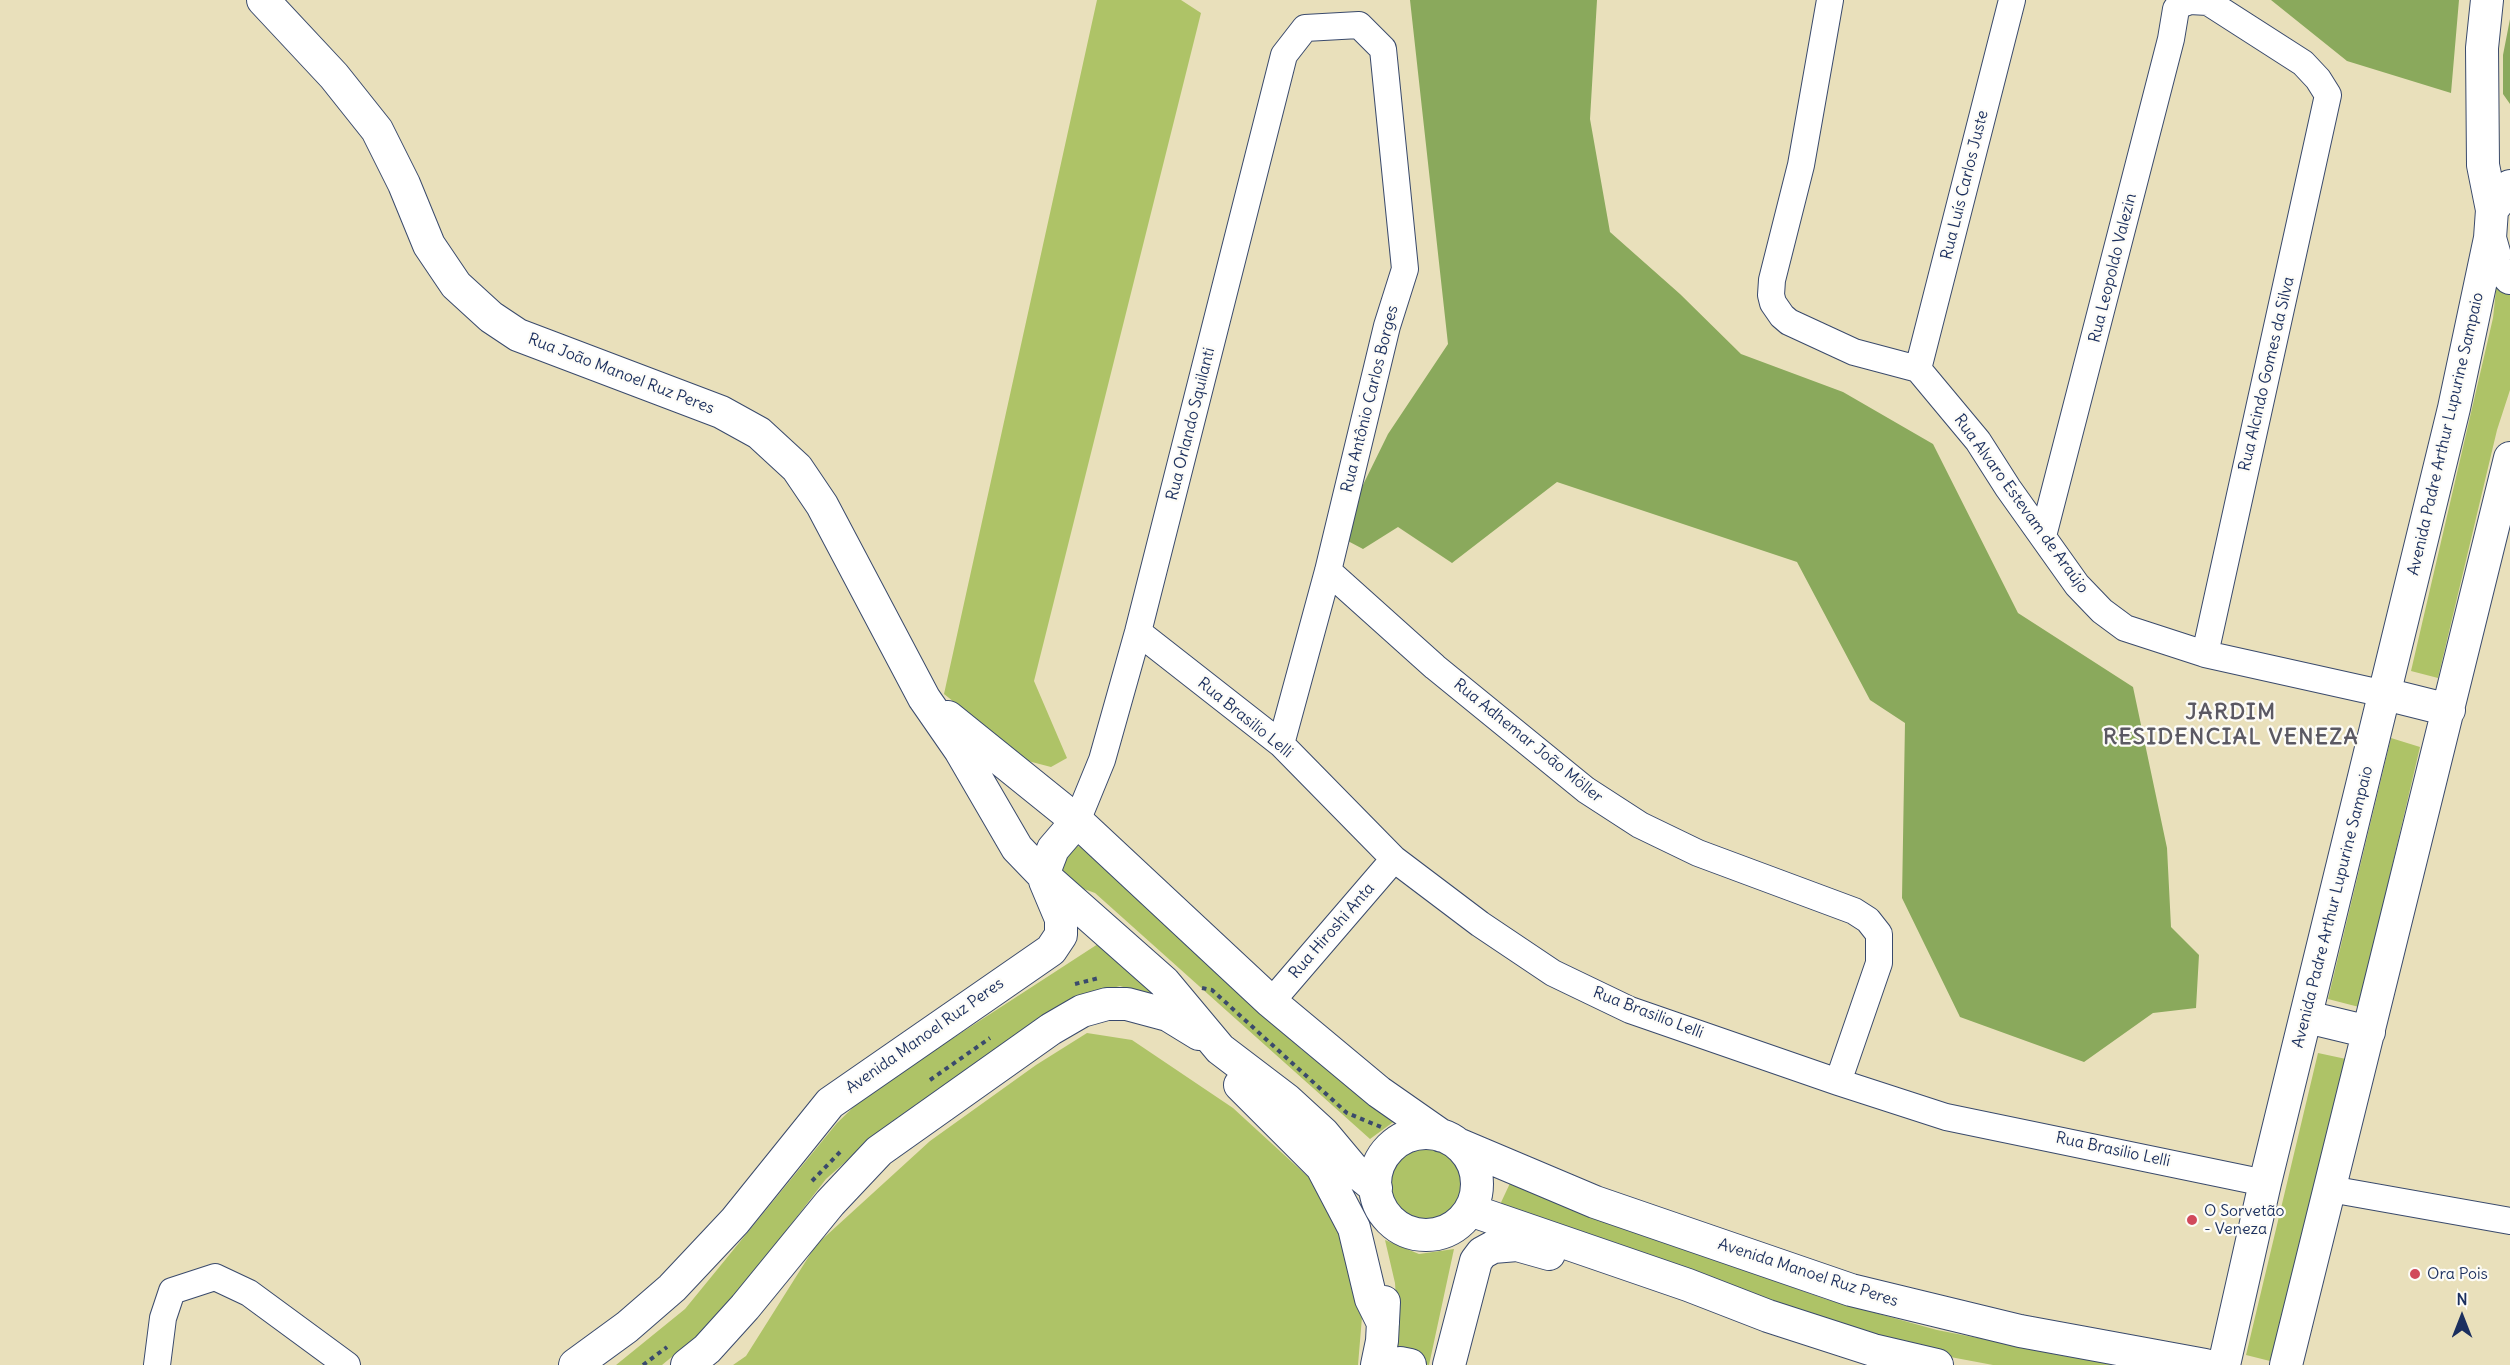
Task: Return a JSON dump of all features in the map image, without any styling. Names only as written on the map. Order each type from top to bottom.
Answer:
[{"type":"main road","name":"Rua João Manoel Ruz Peres","points":[[263,0],[334,76],[377,130],[404,184],[429,245],[456,285],[490,317],[518,335],[721,412],[759,433],[797,468],[822,505],[924,698],[960,750],[1017,848],[1043,874]]},
{"type":"main road","name":"Avenida Padre Arthur Lupurine Sampaio","points":[[2224,1365],[2265,1183],[2454,408],[2497,211],[2483,165],[2482,48],[2487,0]]},
{"type":"main road","points":[[2497,211],[2498,263],[2510,278]]},
{"type":"main road","points":[[2286,1365],[2510,458]]},
{"type":"main road","points":[[2385,694],[2449,710]]},
{"type":"main road","name":"Rua João Manoel Ruz Peres","points":[[924,698],[1077,821]]},
{"type":"main road","points":[[1077,821],[1053,849],[1043,874],[1164,982],[1220,1049],[1233,1078],[1322,1167],[1340,1197],[1354,1228],[1371,1299],[1383,1323]]},
{"type":"main road","name":"Avenida Manoel Ruz Peres","points":[[1077,821],[1271,1002],[1379,1092],[1451,1140],[1595,1202],[1851,1290],[2020,1331],[2205,1365]]},
{"type":"main road","name":"Avenida Manoel Ruz Peres","points":[[575,1365],[627,1327],[672,1288],[735,1221],[830,1103],[1051,950],[1061,935],[1061,919],[1043,874]]},
{"type":"main road","points":[[687,1365],[707,1349],[745,1307],[830,1203],[879,1151],[1051,1029],[1082,1011],[1107,1004],[1127,1004],[1168,1015],[1220,1049],[1287,1100],[1323,1133],[1377,1194],[1392,1221],[1414,1233],[1439,1233],[1465,1216],[1475,1200],[1477,1178],[1474,1166],[1451,1140],[1418,1134],[1395,1144],[1380,1163],[1377,1194],[1375,1239],[1384,1292],[1383,1341],[1377,1365]]},
{"type":"main road","points":[[2307,1017],[2369,1032]]},
{"type":"main road","points":[[1465,1216],[1688,1285],[1768,1316],[1873,1350],[1937,1365]]},
{"type":"main road","points":[[1434,1365],[1461,1250],[1465,1216]]},
{"type":"main road","points":[[1449,1365],[1476,1261],[1482,1253],[1493,1247],[1517,1245],[1655,1284],[1688,1285]]},
{"type":"main road","points":[[1873,1350],[1900,1365]]},
{"type":"main road","points":[[1388,1365],[1400,1363],[1410,1365]]},
{"type":"street","points":[[1830,0],[1801,165],[1772,280],[1771,295],[1789,322],[1845,348],[1918,369]]},
{"type":"street","name":"Rua Luís Carlos Juste","points":[[1918,369],[2012,0]]},
{"type":"street","name":"Rua Alcindo Gomes da Silva","points":[[2184,3],[2196,0],[2214,4],[2303,63],[2318,79],[2328,95],[2205,654]]},
{"type":"street","name":"Rua Leopoldo Valezin","points":[[2043,536],[2171,39],[2174,15],[2179,5],[2184,3]]},
{"type":"street","name":"Rua Antônio Carlos Borges","points":[[1281,744],[1328,571],[1387,326],[1405,269],[1383,49],[1359,25],[1305,28]]},
{"type":"street","name":"Rua Orlando Squilanti","points":[[1077,821],[1102,760],[1138,632],[1284,55],[1305,28]]},
{"type":"street","name":"Rua Alvaro Estevam de Araújo","points":[[1918,369],[1978,441],[2008,488],[2077,585],[2102,611],[2125,628],[2205,654],[2385,694]]},
{"type":"street","name":"Rua Adhemar João Möller","points":[[1328,571],[1435,667],[1586,790],[1640,825],[1698,853],[1854,911],[1868,920],[1879,934],[1877,973],[1838,1082]]},
{"type":"street","name":"Rua Brasilio Lelli","points":[[1138,632],[1281,744],[1394,860],[1480,924],[1553,973],[1630,1010],[1946,1117],[2265,1183]]},
{"type":"street","name":"Rua Hiroshi Anta","points":[[1271,1002],[1394,860]]},
{"type":"street","points":[[2330,1189],[2510,1221]]},
{"type":"street","points":[[157,1365],[163,1318],[172,1291],[215,1277],[249,1293],[345,1365]]},
{"type":"green space","points":[[1097,0],[1181,0],[1201,13],[1034,681],[1067,758],[1051,767],[1028,761],[944,694]]},
{"type":"green space","points":[[1410,0],[1597,0],[1590,119],[1610,232],[1680,294],[1741,354],[1843,392],[1933,444],[2018,613],[2133,687],[2167,848],[2171,927],[2199,955],[2196,1008],[2153,1013],[2084,1062],[1960,1017],[1902,898],[1905,723],[1870,700],[1797,562],[1557,482],[1452,563],[1398,527],[1363,549],[1346,540],[1360,491],[1388,434],[1448,344]]},
{"type":"green space","points":[[2271,0],[2459,0],[2451,93],[2347,61]]},
{"type":"green space","points":[[2510,19],[2510,104],[2503,94],[2503,55]]},
{"type":"green space","points":[[2497,281],[2510,287],[2510,390],[2497,430],[2438,678],[2411,671],[2493,318]]},
{"type":"green space","points":[[2391,738],[2420,747],[2359,1007],[2328,999]]},
{"type":"green space","points":[[1075,845],[1083,848],[1301,1049],[1396,1120],[1370,1139],[1095,893],[1062,881],[1058,858]]},
{"type":"green space","points":[[1101,942],[1170,1002],[1120,986],[1072,999],[867,1143],[826,1179],[742,1288],[697,1336],[662,1365],[616,1365],[685,1309],[837,1123],[867,1094]]},
{"type":"green space","points":[[1087,1033],[1132,1040],[1233,1108],[1329,1196],[1352,1258],[1362,1317],[1358,1365],[733,1365],[746,1356],[816,1245],[930,1141],[1036,1065]]},
{"type":"green space","points":[[2318,1053],[2346,1059],[2274,1362],[2246,1355]]},
{"type":"green space","points":[[1421,1146],[1435,1146],[1449,1152],[1460,1163],[1464,1169],[1466,1184],[1464,1199],[1455,1211],[1443,1220],[1421,1222],[1407,1216],[1396,1205],[1390,1191],[1390,1177],[1396,1163],[1407,1152]]},
{"type":"green space","points":[[1512,1179],[1645,1234],[1825,1299],[1937,1330],[2117,1365],[1993,1365],[1929,1353],[1497,1211]]},
{"type":"green space","points":[[1385,1240],[1419,1254],[1454,1249],[1429,1365],[1396,1360],[1398,1328],[1395,1283]]},
{"type":"place","name":"O Sorvetão - Veneza","points":[[2192,1220]]},
{"type":"place","name":"Ora Pois","points":[[2415,1274]]},
{"type":"district","name":"JARDIM RESIDENCIAL VENEZA","points":[[2231,726]]}]
